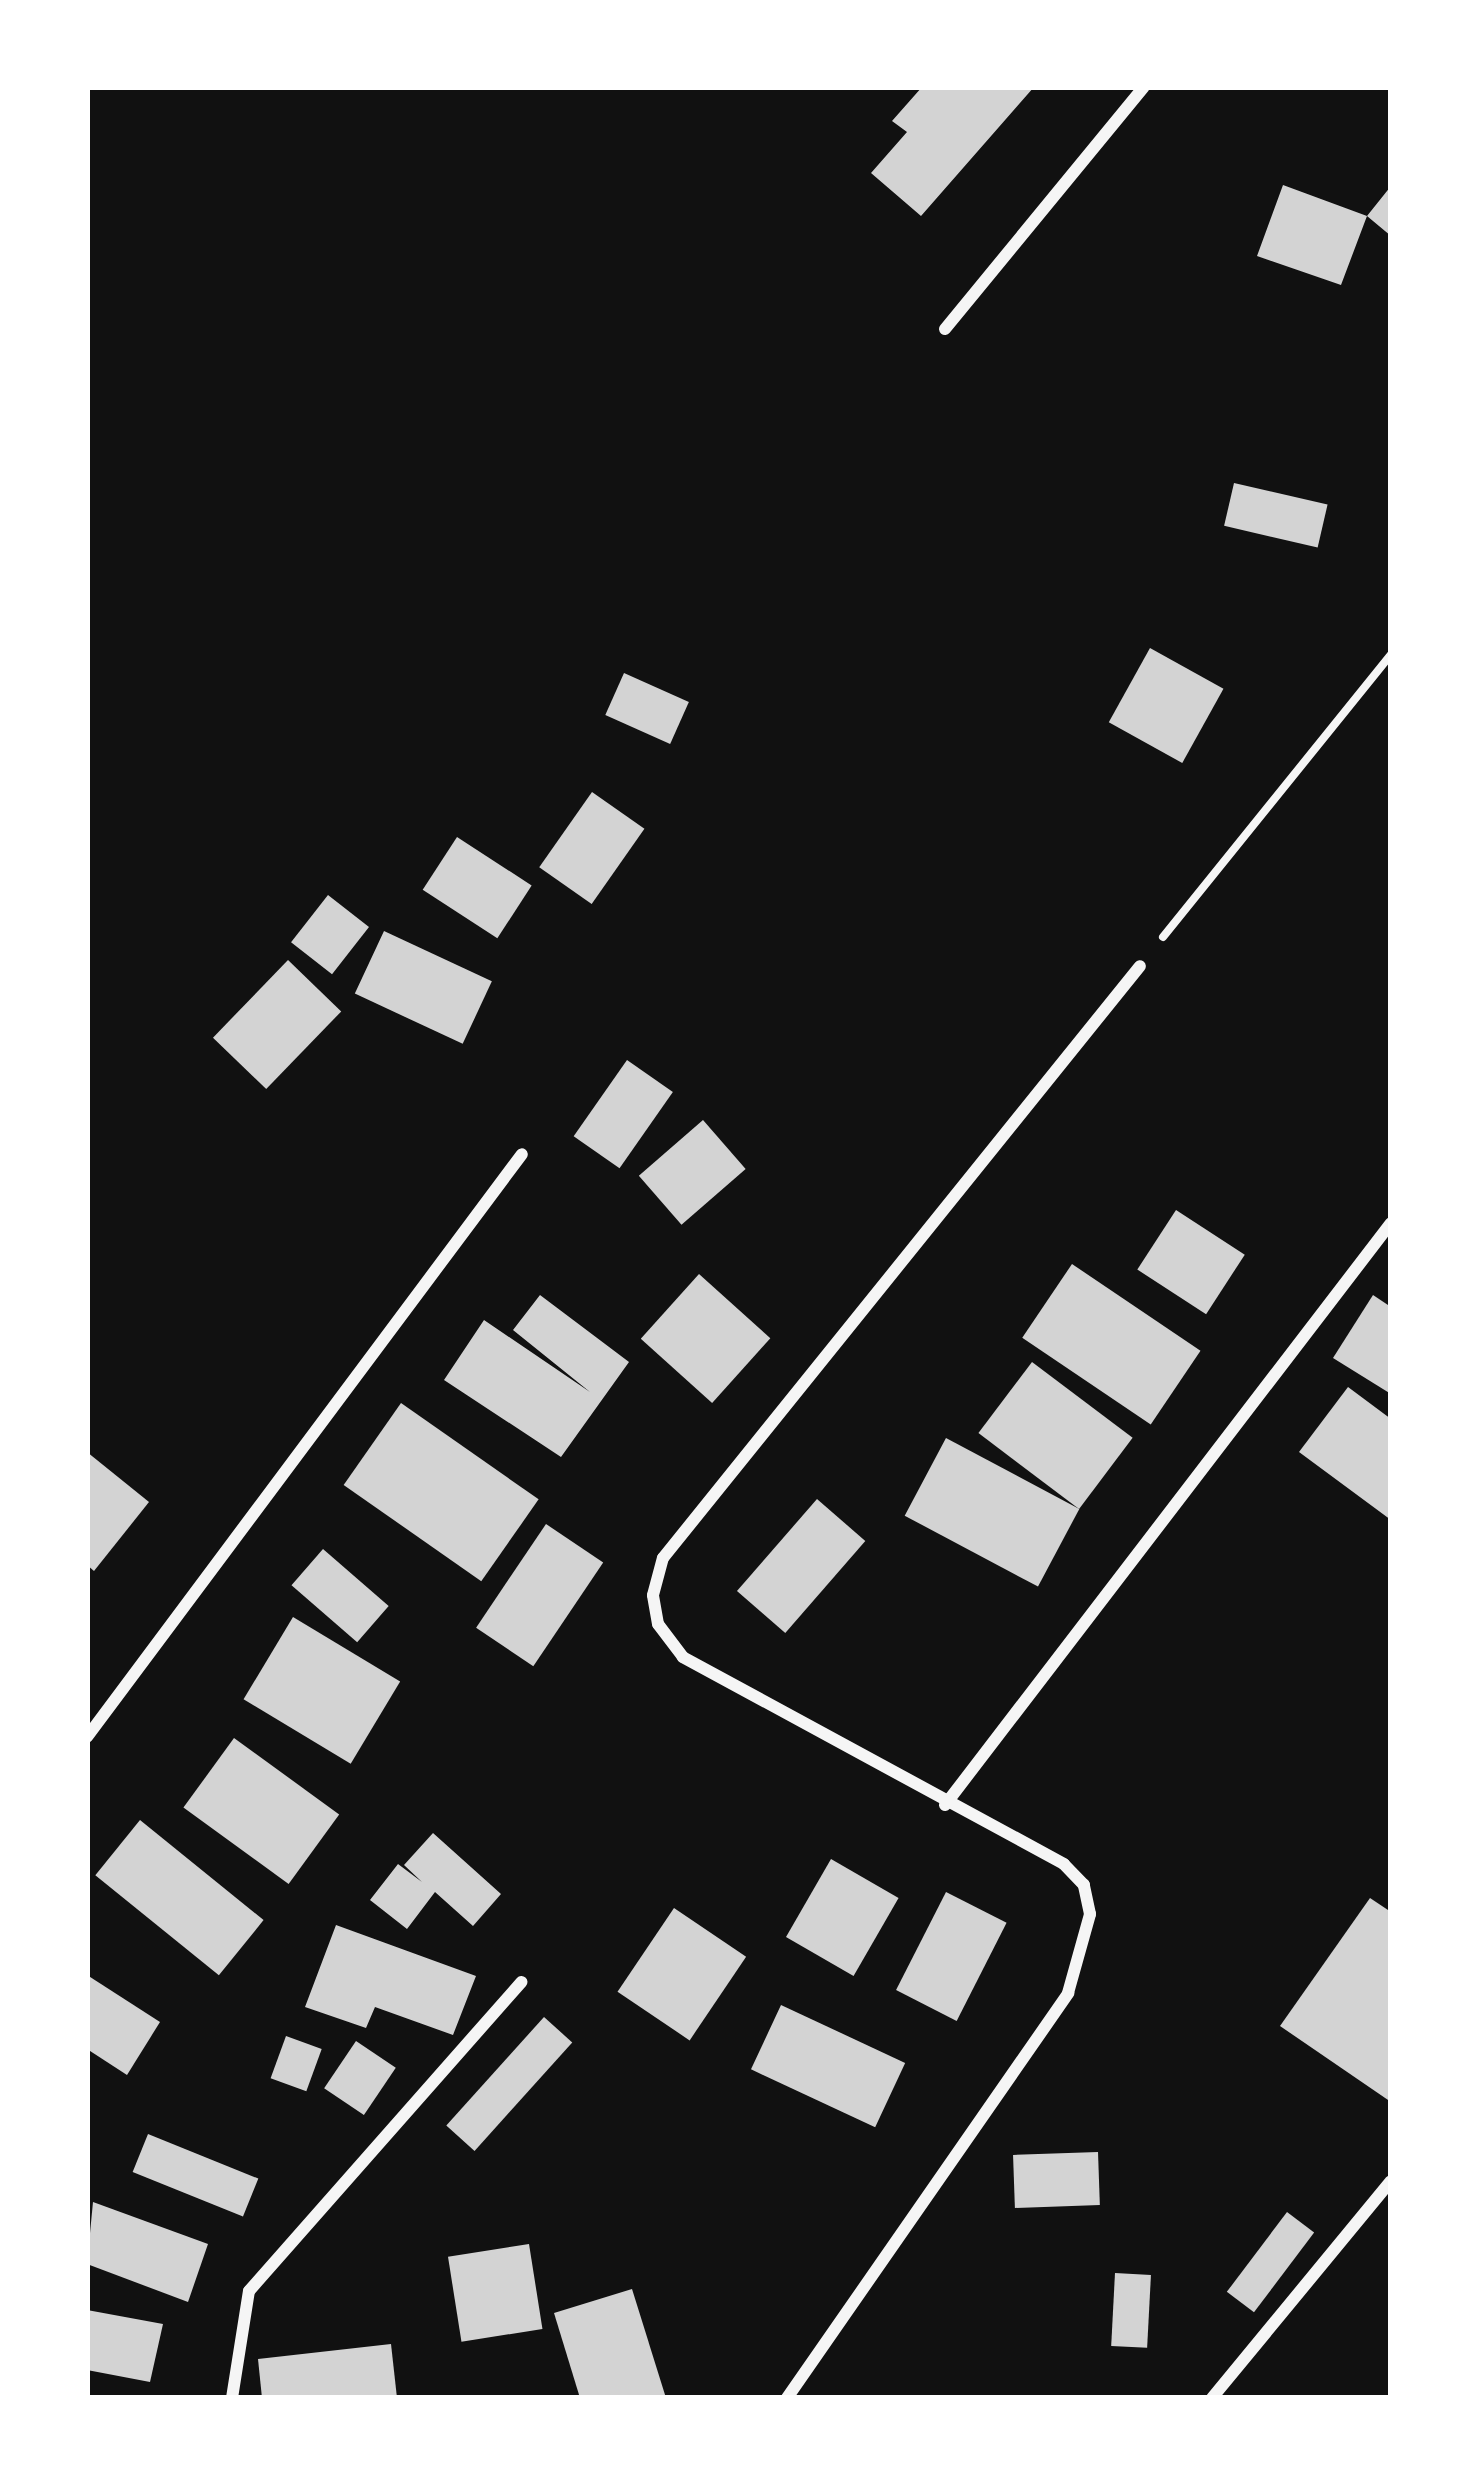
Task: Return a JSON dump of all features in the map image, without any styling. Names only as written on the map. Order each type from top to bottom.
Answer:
[{"type":"street","points":[[945,329],[1144,87]]},
{"type":"street","points":[[787,2398],[1069,1993],[1090,1913],[1084,1885],[1064,1864],[945,1804],[683,1657],[658,1624],[653,1595],[662,1558],[1140,966]]},
{"type":"street","points":[[87,1737],[522,1154]]},
{"type":"street","points":[[945,1804],[1391,1223]]},
{"type":"street","points":[[232,2398],[249,2291],[521,1982]]},
{"type":"street","points":[[1212,2398],[1391,2181]]},
{"type":"path","points":[[1140,966],[1391,654]]},
{"type":"building","points":[[922,87],[1034,87],[921,216],[871,173],[907,132],[892,121]]},
{"type":"building","points":[[1283,185],[1367,216],[1341,285],[1257,256]]},
{"type":"building","points":[[1391,186],[1391,236],[1367,216]]},
{"type":"building","points":[[1234,483],[1328,505],[1318,547],[1224,526]]},
{"type":"building","points":[[1150,648],[1223,689],[1182,763],[1109,722]]},
{"type":"building","points":[[624,673],[689,702],[670,744],[605,715]]},
{"type":"building","points":[[592,792],[644,829],[592,904],[539,867]]},
{"type":"building","points":[[457,837],[532,885],[497,938],[423,890]]},
{"type":"building","points":[[328,895],[369,927],[332,974],[291,942]]},
{"type":"building","points":[[384,931],[492,981],[463,1044],[355,994]]},
{"type":"building","points":[[288,960],[341,1011],[266,1089],[213,1038]]},
{"type":"building","points":[[627,1060],[673,1092],[620,1168],[574,1136]]},
{"type":"building","points":[[703,1120],[746,1169],[681,1225],[639,1176]]},
{"type":"building","points":[[1176,1210],[1245,1255],[1206,1314],[1137,1270]]},
{"type":"building","points":[[1072,1264],[1201,1351],[1151,1424],[1022,1338]]},
{"type":"building","points":[[699,1274],[770,1338],[712,1403],[641,1339]]},
{"type":"building","points":[[540,1295],[629,1362],[561,1457],[444,1380],[484,1320],[590,1392],[513,1330]]},
{"type":"building","points":[[1373,1295],[1391,1307],[1391,1394],[1333,1358]]},
{"type":"building","points":[[1032,1362],[1133,1438],[1079,1509],[978,1433]]},
{"type":"building","points":[[1348,1387],[1391,1419],[1391,1520],[1299,1452]]},
{"type":"building","points":[[401,1403],[539,1499],[481,1581],[344,1485]]},
{"type":"building","points":[[946,1438],[1079,1509],[1038,1587],[905,1516]]},
{"type":"building","points":[[87,1452],[149,1502],[94,1571],[87,1565]]},
{"type":"building","points":[[817,1499],[865,1541],[785,1633],[737,1591]]},
{"type":"building","points":[[546,1524],[603,1563],[533,1666],[476,1628]]},
{"type":"building","points":[[323,1549],[389,1606],[357,1642],[292,1585]]},
{"type":"building","points":[[293,1617],[400,1681],[351,1764],[244,1699]]},
{"type":"building","points":[[234,1738],[339,1814],[289,1884],[183,1808]]},
{"type":"building","points":[[140,1820],[264,1920],[219,1975],[95,1875]]},
{"type":"building","points":[[433,1833],[501,1894],[473,1926],[435,1892],[407,1929],[370,1900],[398,1864],[422,1882],[404,1865]]},
{"type":"building","points":[[831,1859],[899,1898],[854,1976],[786,1937]]},
{"type":"building","points":[[946,1892],[1007,1923],[957,2021],[896,1990]]},
{"type":"building","points":[[1370,1898],[1391,1912],[1391,2102],[1280,2026]]},
{"type":"building","points":[[674,1908],[746,1957],[690,2040],[618,1992]]},
{"type":"building","points":[[336,1925],[476,1976],[453,2035],[375,2007],[366,2028],[305,2007]]},
{"type":"building","points":[[87,1975],[160,2022],[127,2075],[87,2049]]},
{"type":"building","points":[[781,2005],[905,2063],[875,2127],[751,2069]]},
{"type":"building","points":[[544,2017],[572,2042],[475,2151],[446,2125]]},
{"type":"building","points":[[286,2036],[322,2049],[306,2091],[271,2078]]},
{"type":"building","points":[[356,2041],[396,2068],[364,2115],[324,2088]]},
{"type":"building","points":[[148,2134],[258,2179],[243,2217],[133,2172]]},
{"type":"building","points":[[1098,2152],[1100,2205],[1015,2208],[1013,2155]]},
{"type":"building","points":[[93,2202],[208,2244],[188,2302],[87,2264]]},
{"type":"building","points":[[1287,2212],[1314,2232],[1254,2312],[1227,2292]]},
{"type":"building","points":[[529,2244],[542,2329],[461,2342],[448,2257]]},
{"type":"building","points":[[1115,2273],[1151,2275],[1147,2348],[1111,2346]]},
{"type":"building","points":[[632,2289],[666,2398],[580,2398],[554,2313]]},
{"type":"building","points":[[87,2310],[163,2324],[150,2382],[87,2370]]},
{"type":"building","points":[[391,2344],[397,2398],[262,2398],[258,2359]]}]
